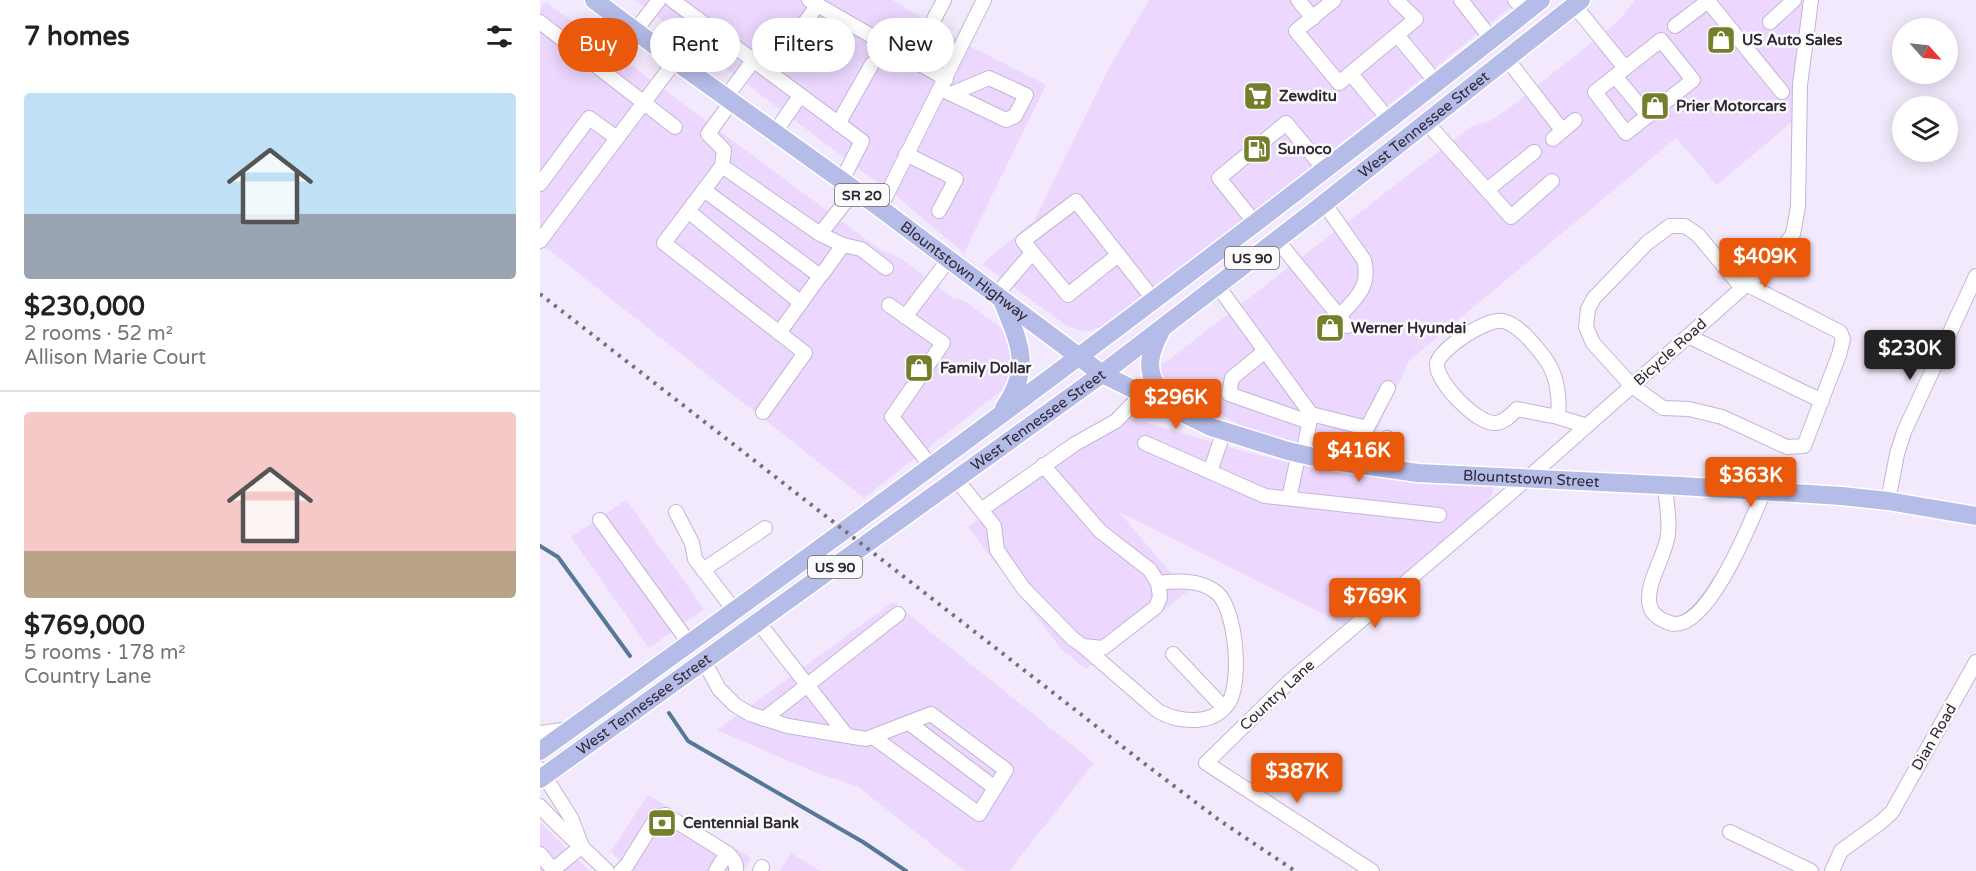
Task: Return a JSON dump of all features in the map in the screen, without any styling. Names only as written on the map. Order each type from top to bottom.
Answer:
[{"type":"main road","name":"Blountstown Highway","points":[[594,0],[618,18]]},
{"type":"main road","name":"West Tennessee Street","points":[[540,751],[1081,356],[1437,83],[1492,39],[1521,6],[1541,0]]},
{"type":"main road","name":"West Tennessee Street","points":[[542,775],[678,680],[1102,374],[1578,3]]},
{"type":"main road","points":[[1492,39],[1507,59]]},
{"type":"main road","name":"Blountstown Highway","points":[[691,72],[849,185],[999,298],[1081,356],[1102,374]]},
{"type":"main road","points":[[998,417],[1015,391],[1021,364],[1018,341],[999,298]]},
{"type":"main road","points":[[1163,327],[1151,352],[1150,367],[1151,381],[1165,404]]},
{"type":"main road","name":"Blountstown Street","points":[[1102,374],[1211,427],[1328,460],[1418,473],[1665,485],[1888,501],[1976,516]]},
{"type":"main road","points":[[704,661],[703,654],[714,625]]},
{"type":"main road","points":[[678,680],[685,664],[689,643]]},
{"type":"street","points":[[638,27],[659,0]]},
{"type":"street","points":[[672,0],[697,18]]},
{"type":"street","points":[[935,18],[944,0]]},
{"type":"street","points":[[880,208],[906,153],[946,87],[984,0]]},
{"type":"street","points":[[1298,0],[1313,18]]},
{"type":"street","points":[[1334,0],[1296,31],[1339,83],[1416,19],[1396,0]]},
{"type":"street","points":[[1770,22],[1794,0]]},
{"type":"street","name":"Bicycle Road","points":[[1528,478],[1744,286],[1785,247],[1793,234],[1798,207],[1800,85],[1810,0]]},
{"type":"street","points":[[1675,26],[1697,3],[1708,1],[1782,92]]},
{"type":"street","points":[[1467,2],[1492,39]]},
{"type":"street","points":[[803,18],[813,3],[946,87],[1006,120],[1015,116],[1026,95],[989,78],[946,87]]},
{"type":"street","points":[[1578,3],[1648,116]]},
{"type":"street","points":[[540,22],[675,127]]},
{"type":"street","points":[[1397,35],[1437,83]]},
{"type":"street","points":[[1661,40],[1693,81],[1626,133],[1594,92],[1620,72],[1661,40]]},
{"type":"street","points":[[1507,59],[1557,135],[1575,120]]},
{"type":"street","points":[[752,62],[708,134],[724,150],[722,166],[664,243],[805,353],[763,412]]},
{"type":"street","points":[[540,241],[644,102],[663,72]]},
{"type":"street","points":[[769,72],[862,141],[849,185],[820,234]]},
{"type":"street","points":[[838,124],[867,72]]},
{"type":"street","points":[[1351,74],[1389,120]]},
{"type":"street","points":[[775,132],[800,96]]},
{"type":"street","points":[[540,184],[589,118],[617,138]]},
{"type":"street","points":[[1426,122],[1511,217],[1552,181]]},
{"type":"street","points":[[1255,223],[1219,178],[1286,123],[1324,170]]},
{"type":"street","points":[[1487,190],[1534,152]]},
{"type":"street","points":[[906,153],[956,180],[939,211]]},
{"type":"street","points":[[722,166],[820,234],[843,245],[861,249],[886,268]]},
{"type":"street","points":[[704,190],[822,275]]},
{"type":"street","points":[[1118,255],[1068,295],[1023,241],[1076,201],[1154,300]]},
{"type":"street","points":[[1276,240],[1343,321],[1361,293],[1366,268],[1364,260],[1324,203]]},
{"type":"street","points":[[688,211],[801,303]]},
{"type":"street","points":[[1670,226],[1685,226],[1698,235],[1744,286],[1840,332],[1844,339],[1804,446],[1787,447],[1722,417],[1689,409],[1663,408],[1632,386],[1593,344],[1586,327],[1588,309],[1594,298],[1647,243],[1670,226]]},
{"type":"street","points":[[779,333],[843,245]]},
{"type":"street","points":[[999,298],[1032,253]]},
{"type":"street","points":[[905,317],[949,259]]},
{"type":"street","points":[[1888,501],[1897,454],[1904,432],[1976,276]]},
{"type":"street","points":[[1217,285],[1310,418],[1289,498]]},
{"type":"street","points":[[889,305],[943,343],[892,417],[931,466]]},
{"type":"street","points":[[1558,417],[1560,397],[1551,366],[1533,344],[1516,328],[1504,321],[1494,321],[1469,333],[1438,360],[1437,371],[1443,382],[1466,407],[1478,417],[1493,424],[1503,422],[1517,409],[1558,417],[1587,426]]},
{"type":"street","points":[[1688,336],[1822,401]]},
{"type":"street","points":[[1265,351],[1232,378],[1229,394],[1310,418],[1367,428],[1388,388]]},
{"type":"street","points":[[981,510],[1043,465],[1116,421],[1143,393]]},
{"type":"street","points":[[1210,471],[1224,431]]},
{"type":"street","points":[[1382,468],[1387,438]]},
{"type":"street","points":[[1145,443],[1265,496],[1439,515]]},
{"type":"street","points":[[1043,465],[1100,531],[1150,570],[1158,583],[1160,597],[1156,607],[1103,648],[1083,646]]},
{"type":"street","name":"Country Lane","points":[[1372,871],[1206,763],[1290,681],[1528,478]]},
{"type":"street","points":[[956,479],[994,526],[997,550],[1024,589],[1073,639],[1158,711],[1179,720],[1207,718],[1217,714],[1233,694],[1234,642],[1226,605],[1214,590],[1200,583],[1179,581],[1158,583]]},
{"type":"street","points":[[1665,485],[1668,534],[1663,556],[1652,581],[1649,599],[1650,608],[1657,617],[1674,624],[1685,621],[1698,612],[1711,597],[1737,555],[1764,491]]},
{"type":"street","points":[[676,512],[692,543],[695,559],[734,610]]},
{"type":"street","points":[[600,520],[689,643]]},
{"type":"street","points":[[703,570],[765,528]]},
{"type":"street","points":[[764,718],[898,614]]},
{"type":"street","points":[[758,622],[847,736]]},
{"type":"street","points":[[1173,654],[1224,708]]},
{"type":"street","points":[[704,661],[719,689],[735,705],[750,714],[788,726],[866,739],[931,714],[1006,770],[979,814],[873,737]]},
{"type":"street","name":"Dian Road","points":[[1832,871],[1841,851],[1892,812],[1976,662]]},
{"type":"street","points":[[909,723],[995,788]]},
{"type":"street","points":[[540,733],[571,729]]},
{"type":"street","points":[[542,775],[572,818],[582,846]]},
{"type":"street","points":[[540,806],[561,830],[582,846],[607,871]]},
{"type":"street","points":[[621,871],[655,820],[666,815],[728,853],[734,858],[736,871]]},
{"type":"street","points":[[1730,832],[1811,871]]},
{"type":"street","points":[[540,854],[553,871],[582,846]]},
{"type":"street","points":[[716,871],[728,853]]},
{"type":"shaded area","points":[[635,0],[892,0],[922,18],[867,18],[867,72],[939,72],[882,186],[731,72],[740,72],[740,18],[659,18]]},
{"type":"shaded area","points":[[1149,0],[1519,0],[1226,236],[1162,280],[1106,325],[1089,331],[1079,330],[1067,326],[982,264],[1034,221],[1109,68]]},
{"type":"shaded area","points":[[1635,0],[1806,0],[1797,44],[1793,121],[1717,185],[1676,138],[1409,361],[1364,458],[1317,450],[1261,433],[1238,424],[1163,383],[1158,365],[1166,362],[1472,126],[1490,121],[1511,107],[1618,21]]},
{"type":"shaded area","points":[[546,2],[568,18],[558,18],[558,72],[638,70],[879,249],[902,259],[954,299],[963,300],[1001,328],[1008,341],[1013,364],[1010,381],[1006,387],[864,498],[540,243],[540,9]]},
{"type":"shaded area","points":[[970,46],[1046,85],[964,253],[895,195]]},
{"type":"shaded area","points":[[1130,418],[1253,454],[1332,471],[1494,487],[1488,505],[1343,624],[1119,512],[1187,592],[1086,669],[1061,649],[968,527],[1068,455]]},
{"type":"shaded area","points":[[626,500],[704,609],[649,648],[571,537]]},
{"type":"shaded area","points":[[893,602],[1094,763],[1009,871],[965,871],[857,786],[814,772],[717,730]]},
{"type":"shaded area","name":"Centennial Bank","points":[[648,795],[751,858],[743,871],[628,871],[611,851]]},
{"type":"shaded area","points":[[540,822],[589,871],[540,871]]},
{"type":"shaded area","points":[[791,853],[820,871],[780,871]]},
{"type":"waterway","points":[[540,546],[558,557],[630,656]]},
{"type":"waterway","points":[[669,713],[688,741],[863,842],[906,871]]},
{"type":"railway","points":[[540,294],[1141,761],[1219,820],[1295,871]]},
{"type":"place","name":"US Auto Sales","points":[[1721,40]]},
{"type":"place","name":"Zewditu","points":[[1258,96]]},
{"type":"place","name":"Prier Motorcars","points":[[1655,106]]},
{"type":"place","name":"Sunoco","points":[[1257,149]]},
{"type":"place","name":"Werner Hyundai","points":[[1330,328]]},
{"type":"place","name":"Family Dollar","points":[[919,368]]},
{"type":"place","name":"Centennial Bank","points":[[662,823]]}]
